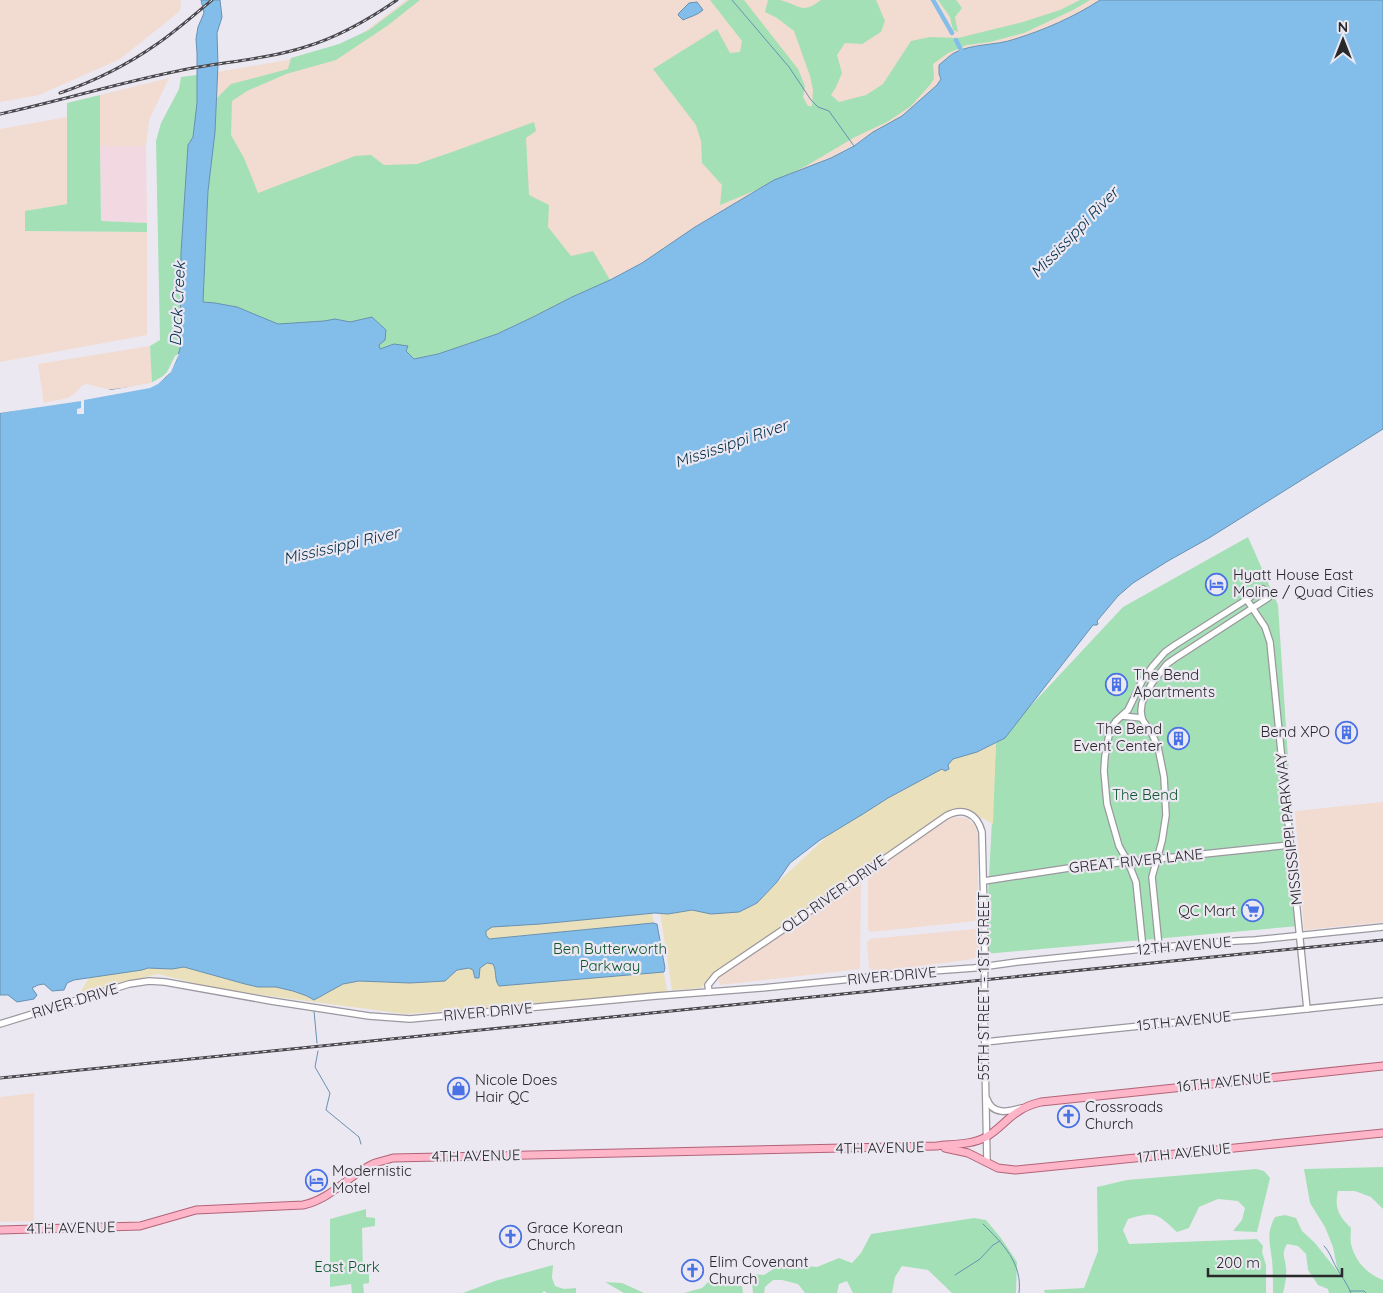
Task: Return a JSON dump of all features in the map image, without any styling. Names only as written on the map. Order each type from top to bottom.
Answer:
[{"type":"main road","name":"16TH AVENUE","points":[[986,1137],[995,1132],[1018,1111],[1041,1102],[1383,1066]]},
{"type":"main road","name":"17TH AVENUE","points":[[987,1162],[1001,1168],[1025,1170],[1383,1134]]},
{"type":"main road","name":"4TH AVENUE","points":[[0,1230],[140,1226],[202,1209],[303,1205],[323,1198],[369,1166],[393,1158],[937,1146],[971,1143],[986,1137]]},
{"type":"main road","name":"4TH AVENUE","points":[[937,1146],[968,1152],[987,1162]]},
{"type":"street","points":[[1143,949],[1136,882],[1119,846],[1106,804],[1104,771],[1110,730],[1132,703],[1142,681],[1165,652],[1263,589]]},
{"type":"street","points":[[1159,948],[1152,878],[1166,815],[1164,778],[1158,747],[1142,718],[1142,703],[1152,683],[1167,664],[1181,653],[1268,598]]},
{"type":"street","name":"MISSISSIPPI PARKWAY","points":[[1247,600],[1265,627],[1270,642],[1307,1009]]},
{"type":"street","points":[[1122,716],[1142,718]]},
{"type":"street","name":"OLD RIVER DRIVE","points":[[709,992],[708,985],[715,976],[946,816],[954,812],[964,812],[971,815]]},
{"type":"street","name":"55TH STREET - 1ST STREET","points":[[971,815],[977,819],[982,832],[987,1162]]},
{"type":"street","name":"GREAT RIVER LANE","points":[[984,881],[1069,868],[1290,846]]},
{"type":"street","name":"12TH AVENUE","points":[[984,967],[1143,949],[1383,927]]},
{"type":"street","name":"RIVER DRIVE","points":[[0,1024],[129,984],[149,981],[165,982],[368,1016],[410,1019],[984,967]]},
{"type":"street","name":"15TH AVENUE","points":[[985,1042],[1383,1001]]},
{"type":"street","points":[[985,1092],[989,1104],[996,1110],[1010,1111],[1026,1107]]},
{"type":"shaded area","points":[[0,0],[181,0],[180,11],[120,59],[39,95],[0,102]]},
{"type":"shaded area","points":[[406,0],[1100,0],[1049,27],[1013,40],[972,46],[941,78],[937,85],[902,116],[831,158],[774,180],[695,227],[642,263],[533,317],[207,222],[212,73],[304,57],[356,38]]},
{"type":"shaded area","points":[[169,78],[149,120],[146,146],[100,146],[100,95]]},
{"type":"shaded area","points":[[67,117],[67,204],[26,211],[25,231],[147,232],[147,335],[0,362],[0,129]]},
{"type":"shaded area","points":[[100,146],[146,146],[147,223],[101,221]]},
{"type":"shaded area","points":[[150,346],[152,385],[76,396],[44,405],[38,364]]},
{"type":"shaded area","points":[[1383,802],[1383,922],[1304,930],[1295,811]]},
{"type":"shaded area","points":[[952,817],[967,818],[975,826],[978,836],[978,918],[975,921],[870,932],[868,929],[868,873]]},
{"type":"shaded area","points":[[861,879],[860,969],[720,985],[717,978]]},
{"type":"shaded area","points":[[975,929],[979,932],[979,954],[973,959],[875,972],[869,967],[867,942],[870,939]]},
{"type":"shaded area","points":[[34,1093],[34,1221],[0,1222],[0,1097]]},
{"type":"green space","points":[[409,0],[420,0],[387,26],[336,60],[286,74],[247,91],[232,101],[231,135],[244,158],[258,193],[355,156],[371,155],[384,165],[417,164],[534,122],[536,131],[526,138],[529,195],[549,205],[548,227],[571,256],[593,251],[610,280],[497,334],[438,354],[414,359],[180,328],[180,349],[176,361],[165,378],[152,385],[150,346],[160,340],[156,141],[161,123],[179,89],[181,77],[212,73],[213,102],[231,84],[288,69],[291,58],[339,44],[369,30]]},
{"type":"green space","points":[[710,0],[744,0],[798,69],[805,86],[803,97],[808,106],[812,106],[813,90],[810,76],[794,31],[777,18],[765,12],[768,0],[780,0],[800,8],[805,8],[821,0],[876,0],[885,21],[881,32],[862,44],[845,43],[837,55],[842,73],[831,95],[839,102],[866,95],[883,84],[911,41],[930,37],[958,38],[1023,22],[1060,10],[1080,0],[1090,0],[1024,33],[990,42],[967,45],[948,53],[933,64],[934,79],[929,86],[911,106],[887,122],[855,137],[806,166],[720,205],[722,185],[702,163],[701,141],[696,125],[653,69],[717,29],[730,53],[740,52],[742,41]]},
{"type":"green space","points":[[938,0],[956,0],[962,8],[955,17],[958,32],[953,30],[950,17]]},
{"type":"green space","points":[[100,95],[101,221],[147,223],[147,232],[25,231],[25,211],[67,204],[67,103]]},
{"type":"green space","name":"The Bend","points":[[1248,537],[1278,605],[1299,926],[985,954],[996,743],[1123,607]]},
{"type":"green space","points":[[1383,1167],[1383,1209],[1371,1197],[1355,1191],[1338,1191],[1337,1207],[1343,1220],[1351,1228],[1351,1244],[1355,1256],[1362,1266],[1383,1280],[1383,1293],[1329,1293],[1328,1289],[1318,1285],[1308,1270],[1306,1254],[1298,1246],[1287,1244],[1284,1253],[1286,1274],[1283,1293],[1273,1293],[1269,1238],[1270,1228],[1275,1217],[1285,1215],[1296,1218],[1302,1231],[1315,1243],[1338,1272],[1333,1247],[1325,1227],[1310,1203],[1304,1169]]},
{"type":"green space","points":[[1256,1169],[1264,1171],[1270,1178],[1257,1232],[1233,1231],[1242,1220],[1245,1208],[1238,1201],[1218,1199],[1199,1207],[1189,1228],[1177,1232],[1155,1215],[1128,1219],[1123,1230],[1129,1244],[1257,1239],[1263,1246],[1262,1252],[1266,1265],[1266,1293],[1045,1293],[1044,1290],[1084,1288],[1098,1251],[1097,1187],[1127,1180]]},
{"type":"green space","name":"East Park","points":[[366,1209],[366,1217],[375,1218],[375,1226],[362,1228],[363,1274],[369,1273],[369,1283],[363,1284],[364,1293],[352,1293],[351,1284],[330,1287],[330,1219]]},
{"type":"green space","points":[[974,1218],[986,1220],[1017,1262],[1016,1293],[952,1293],[928,1270],[902,1266],[895,1277],[892,1293],[853,1293],[847,1281],[839,1284],[837,1293],[805,1293],[798,1284],[773,1280],[765,1287],[764,1293],[753,1293],[751,1274],[764,1275],[781,1264],[817,1267],[839,1258],[852,1263],[861,1253],[871,1234]]},
{"type":"green space","points":[[553,1265],[552,1278],[555,1286],[564,1289],[576,1288],[576,1293],[547,1293],[544,1291],[542,1293],[463,1293],[495,1281]]},
{"type":"green space","points":[[711,1279],[718,1285],[742,1286],[743,1293],[684,1293],[702,1288]]},
{"type":"green space","points":[[605,1282],[622,1283],[644,1293],[624,1293]]},
{"type":"sand","name":"Ben Butterworth Parkway","points":[[996,743],[993,824],[978,816],[953,810],[913,835],[700,988],[672,990],[660,913],[684,906],[765,894],[847,818],[953,759]]},
{"type":"sand","name":"Ben Butterworth Parkway","points":[[652,913],[668,995],[405,1014],[217,989],[158,974],[79,994],[93,972],[488,926]]},
{"type":"water","name":"Mississippi River","points":[[201,0],[220,0],[222,17],[217,33],[218,64],[215,132],[208,191],[203,302],[237,307],[278,324],[335,319],[350,322],[372,317],[386,330],[385,340],[379,345],[380,349],[394,344],[408,346],[406,351],[414,359],[438,354],[497,334],[610,280],[642,263],[695,227],[774,180],[831,158],[854,146],[873,132],[902,116],[937,85],[941,79],[939,65],[952,54],[961,50],[1007,41],[1026,35],[1048,27],[1100,0],[1383,0],[1383,429],[1209,538],[1133,583],[1118,596],[1097,621],[1098,624],[1093,625],[1005,738],[977,752],[953,759],[948,765],[949,769],[945,771],[942,769],[888,798],[820,840],[790,863],[777,882],[757,903],[739,912],[711,914],[692,910],[668,914],[655,913],[492,927],[486,931],[489,939],[653,923],[657,924],[665,968],[664,972],[499,986],[493,964],[487,963],[480,968],[479,978],[475,978],[473,970],[469,968],[457,970],[445,981],[410,983],[359,981],[343,984],[314,1000],[293,991],[276,987],[258,987],[184,967],[172,969],[148,968],[74,980],[67,983],[64,990],[52,991],[44,984],[38,985],[32,988],[37,995],[34,999],[17,1002],[8,995],[0,995],[0,413],[44,405],[101,391],[152,385],[169,374],[176,361],[180,349],[181,253],[188,145],[193,137],[197,103],[196,39],[198,27],[204,13]]},
{"type":"water","points":[[697,2],[703,10],[701,12],[683,20],[678,15],[689,3]]},
{"type":"pier","points":[[178,354],[171,372],[158,384],[150,388],[84,400],[84,414],[77,414],[77,409],[81,408],[81,401],[0,413],[0,411],[68,398],[83,385],[87,384],[111,390],[151,383],[167,372],[175,356]]},
{"type":"waterway","points":[[732,0],[789,67],[811,100],[818,107],[829,111],[854,146]]},
{"type":"waterway","points":[[933,0],[952,33]]},
{"type":"waterway","points":[[956,40],[961,50]]},
{"type":"waterway","points":[[314,1011],[317,1043]]},
{"type":"waterway","points":[[318,1051],[315,1067],[330,1093],[326,1110],[359,1137],[361,1144]]},
{"type":"waterway","points":[[983,1224],[1010,1254],[1018,1272],[1019,1293]]},
{"type":"waterway","points":[[955,1275],[980,1259],[993,1245],[1000,1241]]},
{"type":"waterway","points":[[1324,1246],[1351,1293]]},
{"type":"waterway","points":[[1350,1291],[1364,1291],[1366,1293]]},
{"type":"railway","points":[[60,93],[98,78],[134,59],[171,34],[212,0]]},
{"type":"railway","points":[[0,114],[156,76],[274,55],[305,47],[353,27],[397,0]]},
{"type":"railway","points":[[0,1078],[1383,940]]},
{"type":"place","name":"Hyatt House East Moline / Quad Cities","points":[[1217,584]]},
{"type":"place","name":"The Bend Apartments","points":[[1117,684]]},
{"type":"place","name":"Bend XPO","points":[[1346,732]]},
{"type":"place","name":"The Bend Event Center","points":[[1178,738]]},
{"type":"place","name":"QC Mart","points":[[1252,911]]},
{"type":"place","name":"Nicole Does Hair QC","points":[[459,1089]]},
{"type":"place","name":"Crossroads Church","points":[[1069,1116]]},
{"type":"place","name":"Modernistic Motel","points":[[316,1180]]},
{"type":"place","name":"Grace Korean Church","points":[[511,1237]]},
{"type":"place","name":"Elim Covenant Church","points":[[693,1271]]},
{"type":"water label","name":"Duck Creek","points":[[177,304]]}]
